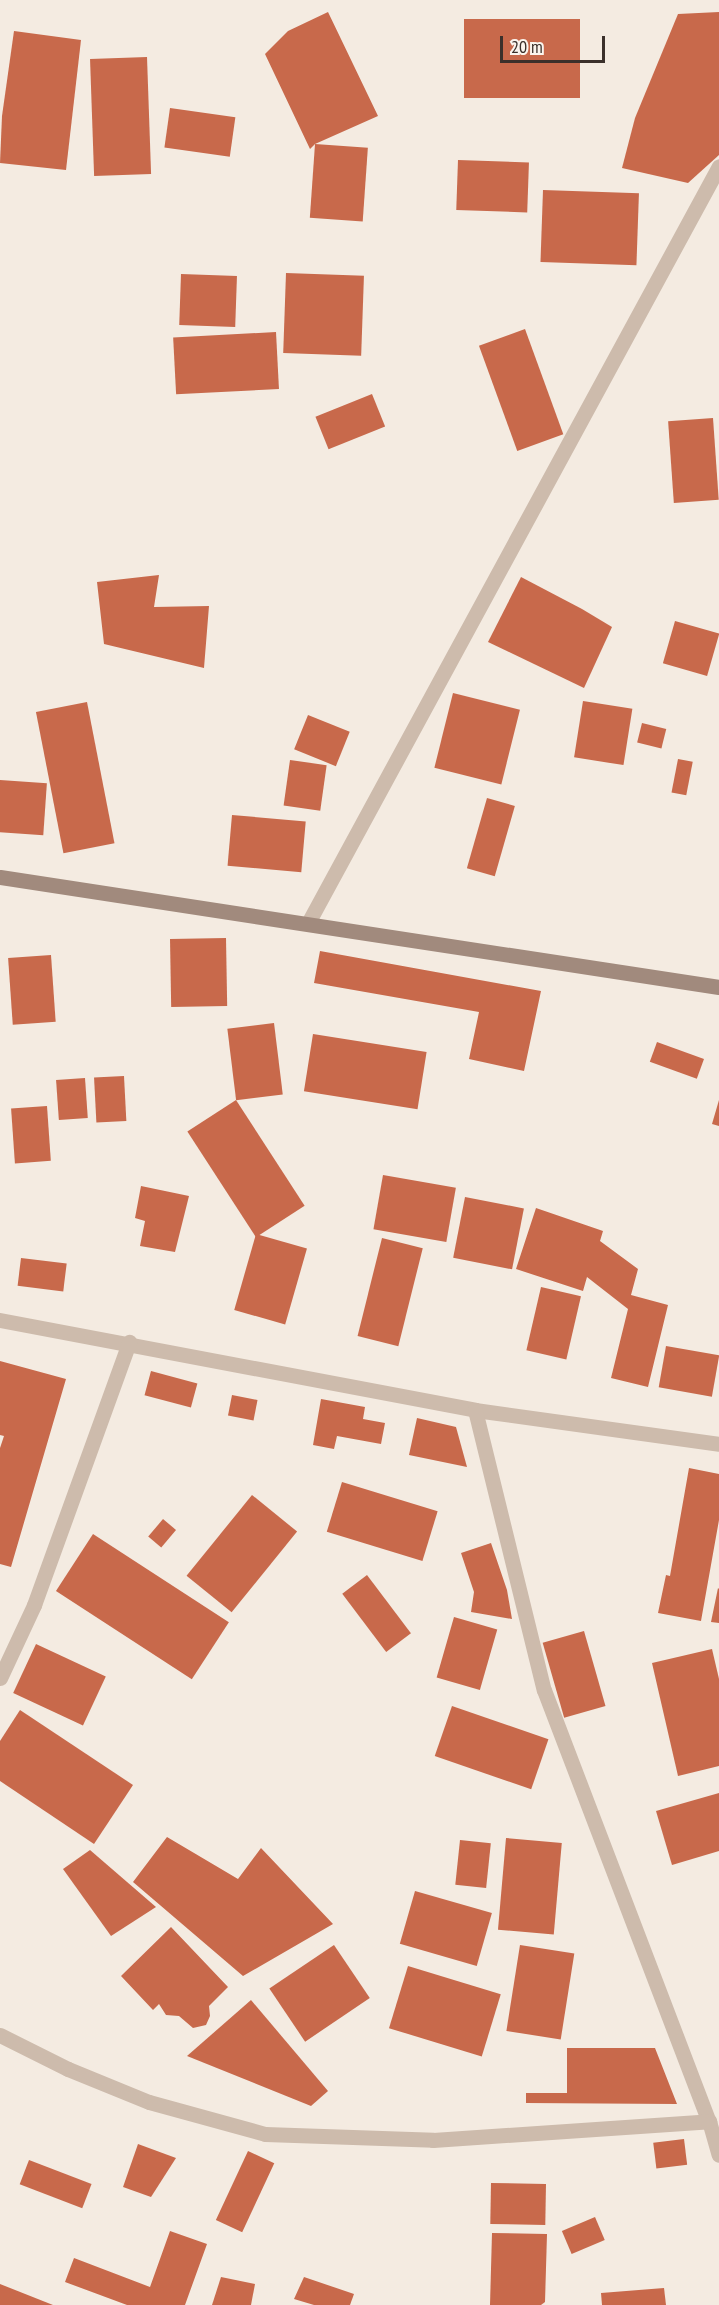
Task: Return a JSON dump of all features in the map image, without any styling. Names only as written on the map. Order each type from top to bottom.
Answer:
[{"type":"street","points":[[308,922],[719,166]]},
{"type":"street","points":[[0,877],[308,922],[719,987]]},
{"type":"street","points":[[0,1320],[129,1342],[475,1410],[719,1443]]},
{"type":"street","points":[[0,1678],[34,1605],[129,1342]]},
{"type":"street","points":[[475,1410],[544,1690],[709,2121],[719,2155]]},
{"type":"street","points":[[0,2035],[68,2069],[149,2102],[265,2134],[433,2140],[709,2121]]},
{"type":"building","points":[[328,12],[378,116],[315,144],[310,149],[265,54],[288,31]]},
{"type":"building","points":[[719,12],[719,155],[688,183],[622,168],[635,118],[678,14]]},
{"type":"building","points":[[464,19],[580,19],[580,98],[464,98]]},
{"type":"building","points":[[14,31],[81,40],[66,170],[0,163],[2,116]]},
{"type":"building","points":[[147,57],[151,174],[94,176],[90,59]]},
{"type":"building","points":[[170,108],[235,117],[230,157],[164,148]]},
{"type":"building","points":[[315,144],[368,148],[363,222],[310,218]]},
{"type":"building","points":[[458,160],[529,162],[527,212],[456,210]]},
{"type":"building","points":[[543,190],[639,193],[636,265],[540,262]]},
{"type":"building","points":[[286,273],[364,276],[361,356],[283,353]]},
{"type":"building","points":[[181,274],[237,276],[235,327],[179,325]]},
{"type":"building","points":[[525,329],[563,434],[517,451],[479,346]]},
{"type":"building","points":[[276,332],[279,389],[176,394],[173,337]]},
{"type":"building","points":[[372,394],[385,426],[329,449],[315,417]]},
{"type":"building","points":[[713,418],[719,500],[674,503],[668,421]]},
{"type":"building","points":[[159,575],[154,607],[209,606],[204,668],[104,644],[97,582]]},
{"type":"building","points":[[521,577],[612,627],[584,688],[488,642]]},
{"type":"building","points":[[675,621],[719,634],[707,676],[663,663]]},
{"type":"building","points":[[453,693],[520,710],[501,784],[434,768]]},
{"type":"building","points":[[583,701],[632,709],[623,765],[574,757]]},
{"type":"building","points":[[87,702],[114,843],[63,853],[36,712]]},
{"type":"building","points":[[308,715],[350,732],[336,766],[294,749]]},
{"type":"building","points":[[642,723],[666,729],[661,748],[637,742]]},
{"type":"building","points":[[678,759],[693,762],[686,795],[672,792]]},
{"type":"building","points":[[290,760],[327,765],[320,811],[284,806]]},
{"type":"building","points":[[0,780],[47,783],[43,835],[0,832]]},
{"type":"building","points":[[487,798],[515,806],[495,876],[467,868]]},
{"type":"building","points":[[232,815],[306,821],[301,872],[228,866]]},
{"type":"building","points":[[226,938],[227,1006],[171,1007],[170,939]]},
{"type":"building","points":[[320,951],[541,991],[524,1071],[469,1059],[479,1012],[314,983]]},
{"type":"building","points":[[51,955],[56,1022],[13,1025],[8,958]]},
{"type":"building","points":[[274,1023],[283,1094],[236,1100],[227,1029]]},
{"type":"building","points":[[313,1034],[427,1052],[418,1109],[304,1091]]},
{"type":"building","points":[[657,1042],[704,1059],[697,1079],[650,1062]]},
{"type":"building","points":[[124,1076],[126,1121],[96,1123],[94,1078]]},
{"type":"building","points":[[85,1078],[88,1118],[59,1120],[56,1080]]},
{"type":"building","points":[[236,1100],[305,1206],[256,1237],[187,1132]]},
{"type":"building","points":[[719,1100],[719,1126],[712,1124]]},
{"type":"building","points":[[47,1106],[51,1161],[15,1163],[11,1109]]},
{"type":"building","points":[[383,1175],[456,1188],[446,1242],[373,1229]]},
{"type":"building","points":[[141,1186],[189,1196],[175,1252],[140,1246],[145,1221],[135,1218]]},
{"type":"building","points":[[465,1197],[524,1208],[512,1269],[453,1258]]},
{"type":"building","points":[[536,1208],[603,1231],[600,1241],[638,1269],[631,1295],[668,1305],[648,1387],[611,1378],[628,1309],[587,1277],[583,1291],[516,1269]]},
{"type":"building","points":[[256,1234],[307,1249],[285,1325],[234,1310]]},
{"type":"building","points":[[382,1238],[423,1248],[398,1346],[358,1336]]},
{"type":"building","points":[[21,1258],[67,1264],[63,1291],[18,1286]]},
{"type":"building","points":[[541,1287],[581,1296],[566,1360],[526,1350]]},
{"type":"building","points":[[666,1346],[719,1355],[712,1397],[659,1387]]},
{"type":"building","points":[[0,1361],[66,1379],[11,1567],[0,1564],[0,1448],[4,1436],[0,1435]]},
{"type":"building","points":[[151,1371],[197,1383],[191,1408],[145,1395]]},
{"type":"building","points":[[232,1395],[258,1400],[254,1421],[228,1416]]},
{"type":"building","points":[[321,1399],[365,1407],[363,1419],[385,1423],[381,1444],[337,1436],[334,1449],[313,1445]]},
{"type":"building","points":[[417,1418],[456,1427],[467,1467],[409,1455]]},
{"type":"building","points":[[689,1468],[719,1474],[719,1520],[701,1621],[658,1613],[666,1575],[670,1576]]},
{"type":"building","points":[[342,1482],[438,1511],[422,1561],[327,1532]]},
{"type":"building","points":[[252,1495],[297,1532],[232,1612],[187,1576]]},
{"type":"building","points":[[163,1519],[176,1530],[161,1548],[148,1537]]},
{"type":"building","points":[[93,1534],[229,1622],[192,1679],[56,1591]]},
{"type":"building","points":[[491,1543],[507,1590],[512,1619],[471,1612],[474,1592],[461,1553]]},
{"type":"building","points":[[367,1575],[411,1633],[386,1652],[342,1594]]},
{"type":"building","points":[[719,1589],[719,1623],[711,1622]]},
{"type":"building","points":[[454,1617],[497,1629],[480,1690],[437,1678]]},
{"type":"building","points":[[584,1631],[605,1706],[564,1718],[543,1643]]},
{"type":"building","points":[[36,1644],[106,1677],[83,1725],[13,1693]]},
{"type":"building","points":[[712,1649],[719,1679],[719,1766],[678,1776],[652,1663]]},
{"type":"building","points":[[452,1706],[548,1739],[531,1789],[435,1756]]},
{"type":"building","points":[[20,1710],[133,1785],[94,1844],[0,1781],[0,1741]]},
{"type":"building","points":[[719,1793],[719,1851],[672,1865],[656,1811]]},
{"type":"building","points":[[167,1837],[238,1879],[261,1848],[333,1924],[243,1976],[133,1882]]},
{"type":"building","points":[[506,1838],[562,1843],[554,1935],[498,1930]]},
{"type":"building","points":[[460,1840],[491,1843],[486,1888],[455,1885]]},
{"type":"building","points":[[90,1850],[156,1907],[111,1936],[63,1869]]},
{"type":"building","points":[[415,1891],[492,1913],[477,1966],[400,1944]]},
{"type":"building","points":[[171,1927],[228,1987],[209,2006],[210,2016],[206,2025],[193,2028],[179,2016],[166,2015],[159,2004],[153,2010],[121,1976]]},
{"type":"building","points":[[334,1945],[370,1998],[305,2042],[269,1989]]},
{"type":"building","points":[[520,1945],[574,1954],[561,2040],[506,2031]]},
{"type":"building","points":[[408,1966],[501,1994],[482,2057],[389,2028]]},
{"type":"building","points":[[251,2000],[328,2091],[311,2106],[187,2056]]},
{"type":"building","points":[[567,2048],[655,2048],[677,2104],[526,2103],[526,2093],[567,2093]]},
{"type":"building","points":[[684,2139],[687,2165],[656,2169],[653,2143]]},
{"type":"building","points":[[138,2144],[176,2158],[151,2197],[123,2187]]},
{"type":"building","points":[[248,2151],[274,2163],[242,2232],[216,2220]]},
{"type":"building","points":[[29,2160],[92,2184],[82,2208],[20,2184]]},
{"type":"building","points":[[491,2183],[546,2184],[545,2225],[490,2224]]},
{"type":"building","points":[[595,2217],[605,2240],[572,2254],[562,2231]]},
{"type":"building","points":[[170,2231],[207,2244],[185,2305],[127,2305],[65,2282],[74,2258],[150,2287]]},
{"type":"building","points":[[492,2233],[547,2234],[545,2302],[541,2305],[490,2305]]},
{"type":"building","points":[[221,2277],[255,2284],[251,2305],[212,2305]]},
{"type":"building","points":[[304,2277],[354,2294],[350,2305],[314,2305],[294,2299]]},
{"type":"building","points":[[0,2284],[53,2305],[0,2305]]},
{"type":"building","points":[[664,2288],[666,2305],[602,2305],[601,2293]]}]
